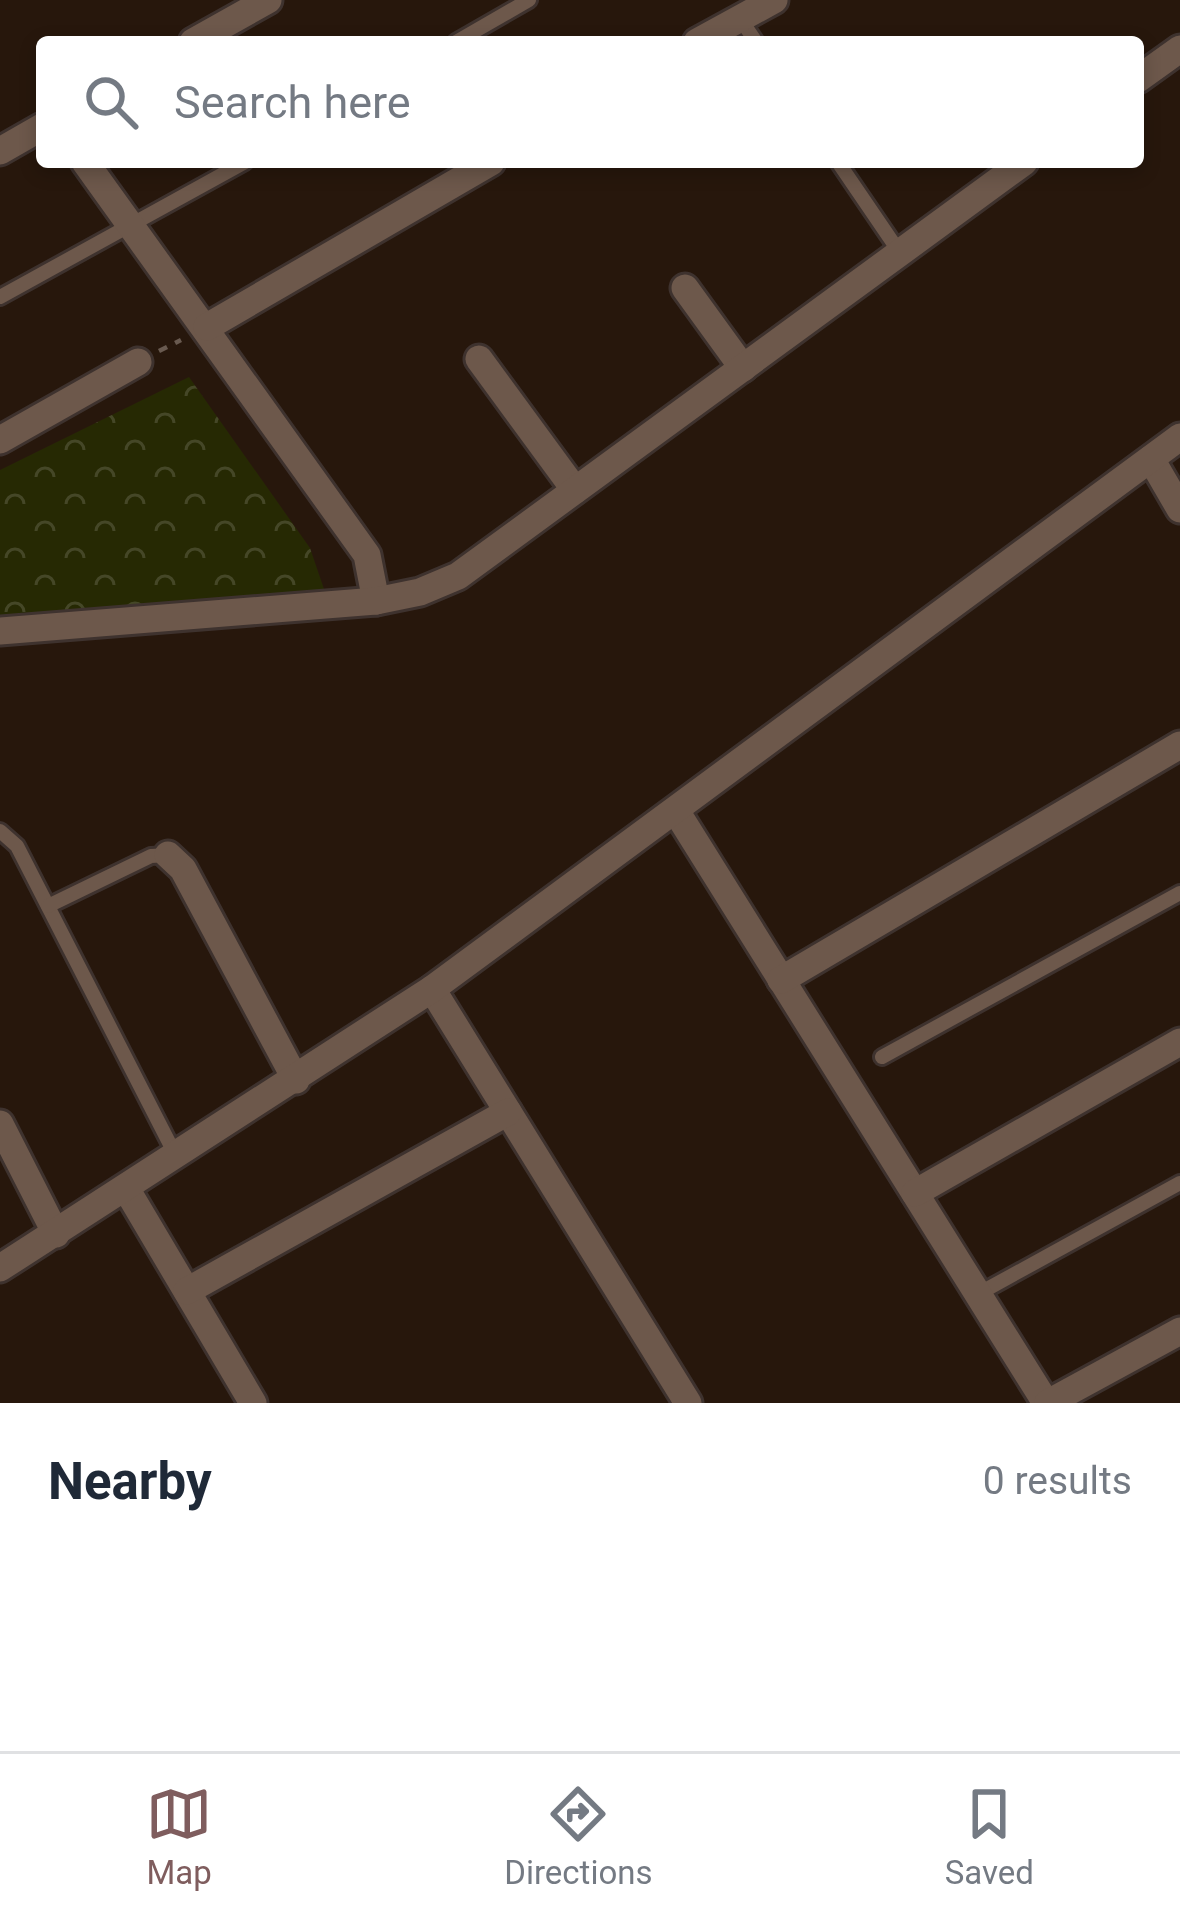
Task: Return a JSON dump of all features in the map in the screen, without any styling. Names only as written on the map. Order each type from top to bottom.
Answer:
[{"type":"street","points":[[204,36],[268,0]]},
{"type":"street","points":[[707,36],[774,0]]},
{"type":"street","points":[[1144,75],[1180,49]]},
{"type":"street","points":[[0,151],[36,130]]},
{"type":"street","points":[[90,168],[368,554],[376,601]]},
{"type":"street","points":[[208,327],[481,168]]},
{"type":"street","points":[[0,631],[376,601],[420,592],[458,576],[1016,168]]},
{"type":"street","points":[[685,288],[743,368]]},
{"type":"street","points":[[479,359],[575,490]]},
{"type":"street","points":[[0,440],[138,362]]},
{"type":"street","points":[[0,1268],[177,1158],[432,989],[1180,437]]},
{"type":"street","points":[[1151,459],[1180,509]]},
{"type":"street","points":[[781,980],[1180,745]]},
{"type":"street","points":[[676,811],[1047,1403],[1180,1331]]},
{"type":"street","points":[[168,856],[183,869],[296,1080]]},
{"type":"street","points":[[432,989],[688,1403]]},
{"type":"street","points":[[915,1193],[1180,1042]]},
{"type":"street","points":[[187,1292],[508,1112]]},
{"type":"street","points":[[0,1124],[56,1234]]},
{"type":"street","points":[[127,1190],[253,1403]]},
{"type":"lane","points":[[466,36],[529,0]]},
{"type":"lane","points":[[739,17],[752,36]]},
{"type":"lane","points":[[0,297],[234,168]]},
{"type":"lane","points":[[842,168],[900,253]]},
{"type":"lane","points":[[0,831],[17,845],[177,1158]]},
{"type":"lane","points":[[48,906],[152,856],[168,856]]},
{"type":"lane","points":[[882,1057],[1180,893]]},
{"type":"lane","points":[[978,1294],[1180,1183]]},
{"type":"path","points":[[138,362],[208,327]]},
{"type":"green space","points":[[189,377],[310,548],[326,595],[0,621],[0,470]]}]
